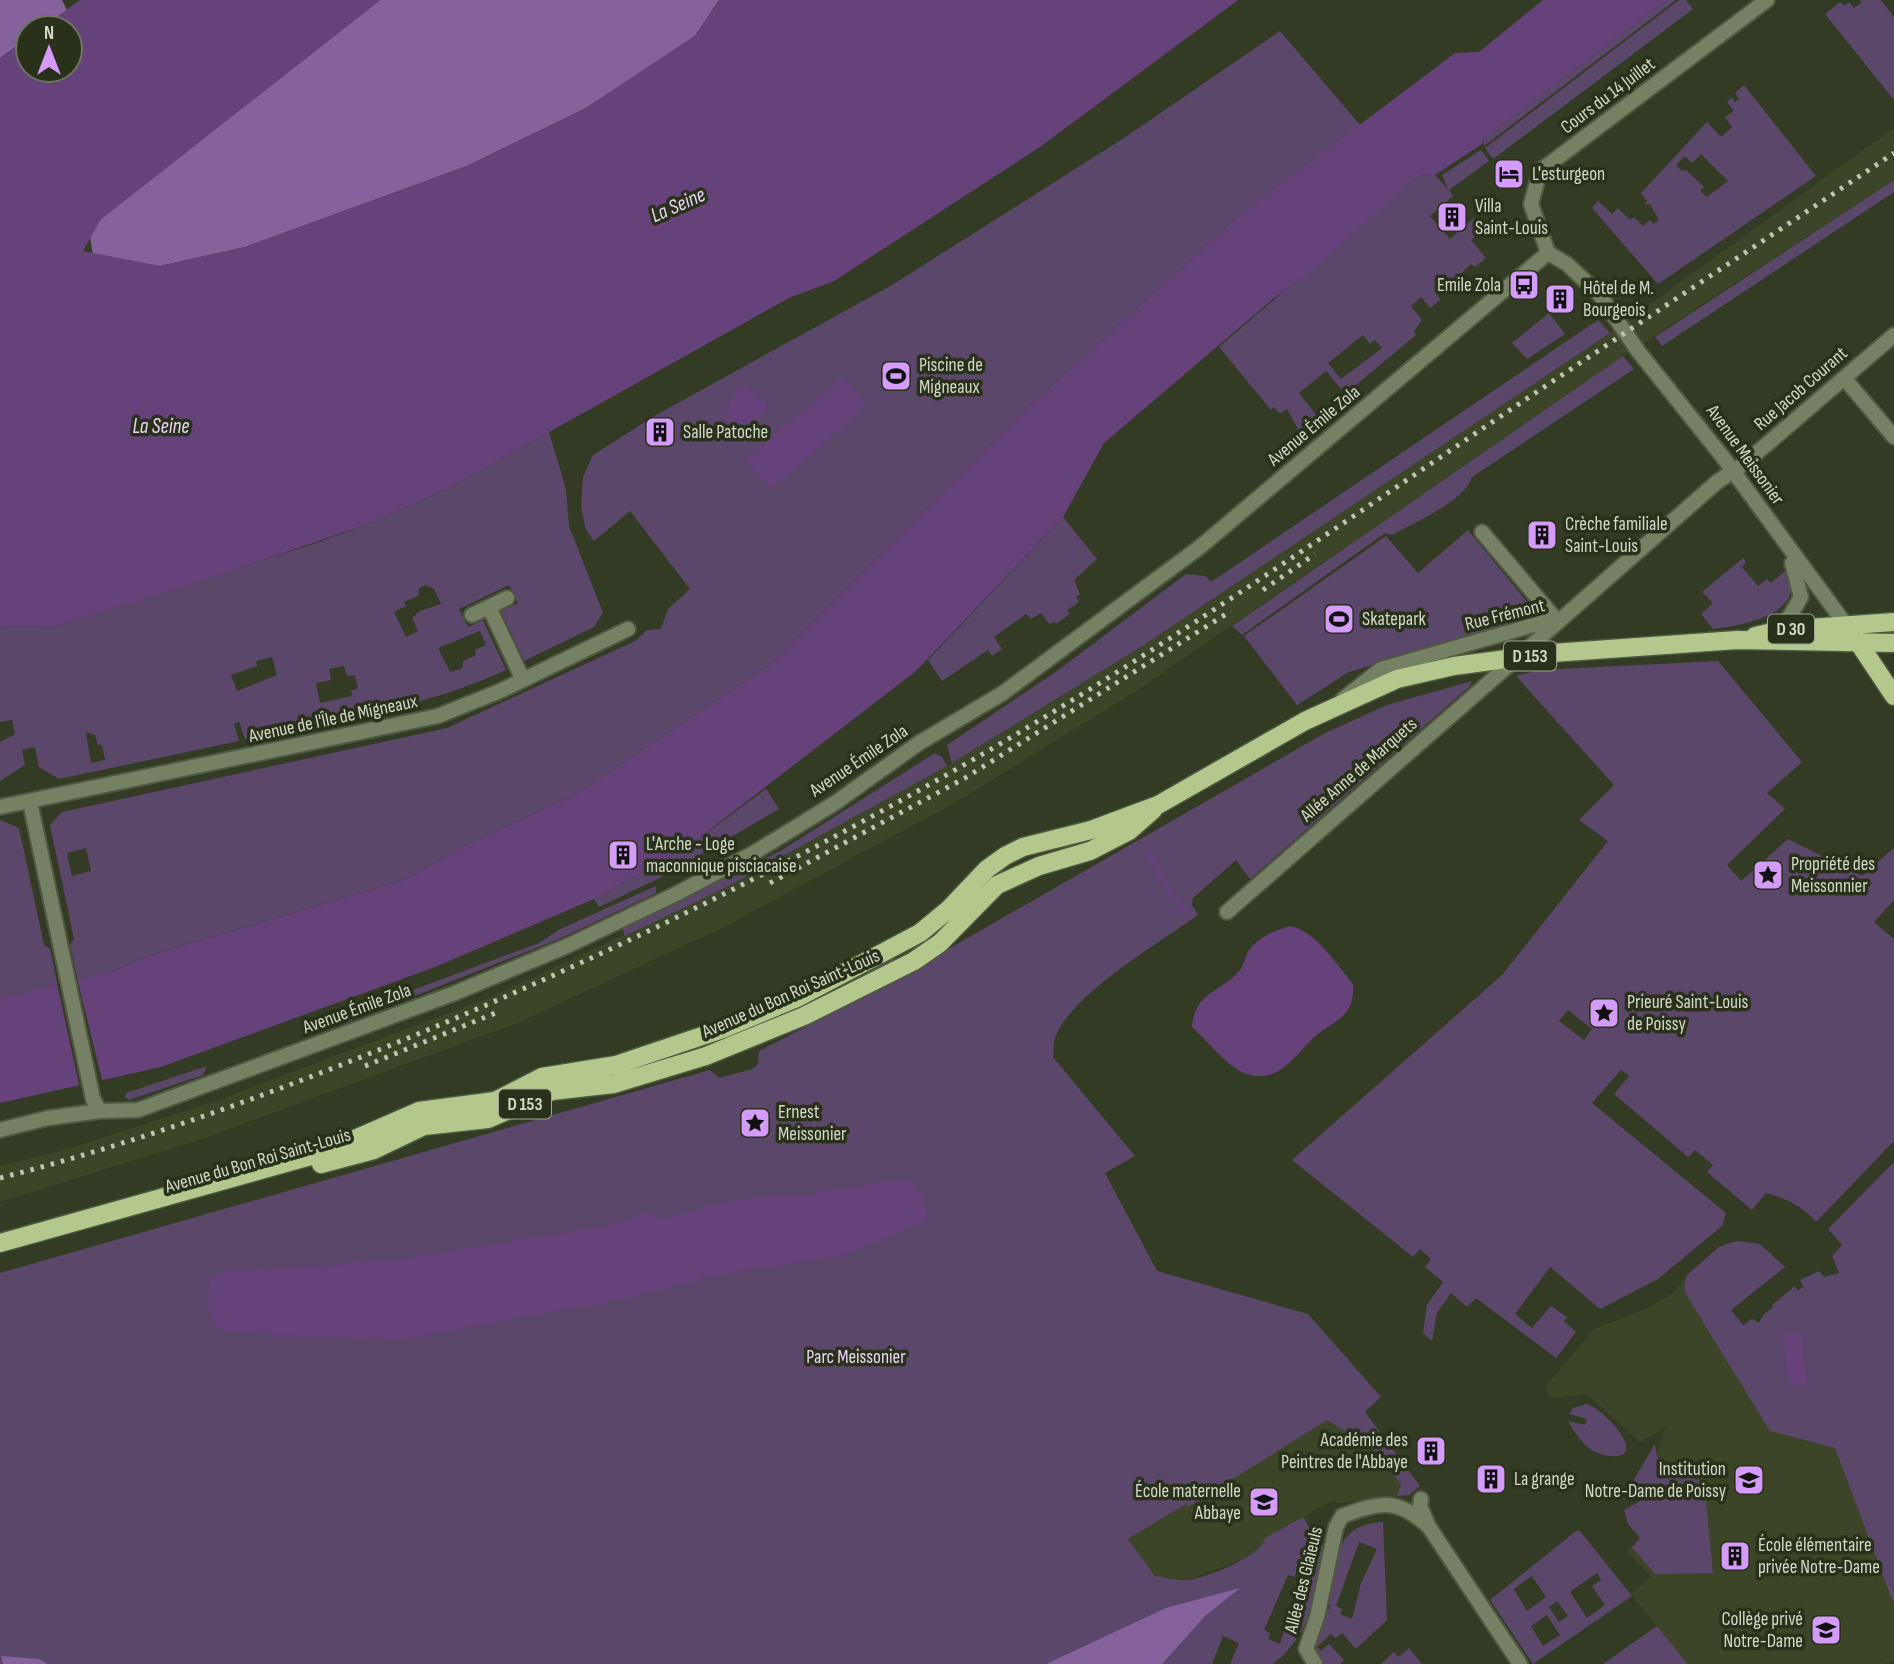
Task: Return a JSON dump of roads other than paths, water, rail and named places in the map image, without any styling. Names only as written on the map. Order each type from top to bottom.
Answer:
[{"type":"main road","name":"D 30","points":[[1737,640],[1769,632],[1894,622]]},
{"type":"main road","name":"Avenue Meissonier","points":[[1846,625],[1894,696]]},
{"type":"main road","name":"Avenue du Bon Roi Saint-Louis","points":[[0,1242],[325,1152],[419,1111],[495,1101],[542,1077],[596,1070],[692,1042],[797,998],[901,944],[949,909],[987,869],[1014,851],[1091,830],[1158,805],[1331,708],[1397,679],[1454,666],[1517,657],[1737,640],[1894,643]]},
{"type":"main road","name":"Avenue du Bon Roi Saint-Louis","points":[[0,1255],[359,1154],[424,1126],[488,1119],[552,1091],[614,1084],[706,1056],[804,1016],[914,961],[957,929],[997,885],[1039,866],[1090,851],[1115,839],[1129,831],[1158,805]]},
{"type":"street","name":"Cours du 14 Juillet","points":[[1548,253],[1531,204],[1540,171],[1767,0]]},
{"type":"street","name":"Avenue Meissonier","points":[[1548,253],[1567,264],[1599,294],[1638,351],[1733,472],[1846,625]]},
{"type":"street","name":"Avenue Émile Zola","points":[[0,1130],[97,1105],[138,1110],[455,993],[567,946],[676,894],[752,853],[835,803],[948,725],[1003,693],[1189,556],[1548,253]]},
{"type":"street","name":"Rue Jacob Courant","points":[[1733,472],[1894,335]]},
{"type":"street","points":[[1844,378],[1894,437]]},
{"type":"street","name":"Rue Frémont","points":[[1331,708],[1381,669],[1544,622],[1558,622],[1717,482],[1733,472]]},
{"type":"street","points":[[1482,532],[1558,622]]},
{"type":"street","points":[[1769,632],[1787,621],[1801,597],[1787,548]]},
{"type":"street","points":[[472,615],[507,598]]},
{"type":"street","points":[[489,607],[523,680]]},
{"type":"street","name":"Allée Anne de Marquets","points":[[1227,912],[1558,622]]},
{"type":"street","name":"Avenue de l'Île de Migneaux","points":[[0,807],[439,716],[523,680],[628,629]]},
{"type":"street","points":[[30,802],[97,1105]]},
{"type":"street","points":[[1421,1499],[1420,1506],[1429,1527],[1520,1664]]},
{"type":"street","name":"Allée des Glaïeuls","points":[[1315,1664],[1306,1649],[1342,1516],[1370,1506],[1393,1505],[1409,1509],[1429,1527]]},
{"type":"water","name":"La Seine","points":[[80,0],[380,0],[101,219],[83,251],[160,266],[245,247],[467,166],[586,108],[695,36],[719,0],[1238,0],[1040,147],[834,281],[789,298],[449,488],[371,523],[195,583],[52,627],[0,626],[0,58],[14,48],[14,84],[84,84],[84,14],[61,14]]},
{"type":"water","points":[[1543,0],[1666,0],[1484,137],[1482,144],[1435,175],[1417,176],[1310,272],[1274,298],[1104,443],[1063,517],[916,671],[690,845],[594,899],[435,967],[161,1067],[0,1103],[0,999],[113,971],[148,956],[407,879],[473,841],[575,795],[774,662],[1022,413],[1241,214],[1455,53],[1479,52]]},
{"type":"water","points":[[842,377],[867,406],[771,489],[746,460]]},
{"type":"water","points":[[744,385],[765,401],[768,408],[750,423],[731,424],[726,419],[729,404]]},
{"type":"water","points":[[1290,926],[1309,934],[1333,959],[1353,984],[1353,996],[1341,1018],[1319,1033],[1285,1066],[1269,1075],[1250,1075],[1234,1067],[1192,1027],[1194,1015],[1203,999],[1240,970],[1253,945]]},
{"type":"water","points":[[909,1180],[922,1196],[928,1215],[925,1221],[850,1253],[710,1276],[704,1274],[698,1280],[618,1300],[400,1339],[234,1333],[219,1329],[210,1315],[207,1301],[211,1275],[220,1273],[339,1265],[381,1259],[382,1262],[615,1225],[645,1212],[661,1218],[673,1217],[709,1205],[775,1195],[799,1196]]},
{"type":"water","points":[[1796,1332],[1802,1336],[1801,1357],[1808,1380],[1804,1385],[1791,1383],[1786,1367],[1785,1334]]},
{"type":"waterway","points":[[1148,852],[1171,894],[1184,910]]},
{"type":"railway","points":[[0,1178],[193,1120],[334,1068],[454,1019],[598,955],[810,850],[1013,736],[1203,617],[1894,153]]},
{"type":"railway","points":[[1263,590],[1315,554]]},
{"type":"railway","points":[[770,883],[965,778],[1231,611]]},
{"type":"railway","points":[[365,1066],[498,1012]]},
{"type":"place","name":"L'esturgeon","points":[[1509,174]]},
{"type":"place","name":"Villa Saint-Louis","points":[[1452,217]]},
{"type":"place","name":"Emile Zola","points":[[1524,285]]},
{"type":"place","name":"Hôtel de M. Bourgeois","points":[[1560,299]]},
{"type":"place","name":"Piscine de Migneaux","points":[[896,376]]},
{"type":"place","name":"Salle Patoche","points":[[660,432]]},
{"type":"place","name":"Crèche familiale Saint-Louis","points":[[1542,535]]},
{"type":"place","name":"Skatepark","points":[[1339,619]]},
{"type":"place","name":"L'Arche - Loge maconnique pisciacaise","points":[[623,855]]},
{"type":"place","name":"Propriété des Meissonnier","points":[[1768,875]]},
{"type":"place","name":"Prieuré Saint-Louis de Poissy","points":[[1604,1013]]},
{"type":"place","name":"Ernest Meissonier","points":[[755,1123]]},
{"type":"place","name":"Académie des Peintres de l'Abbaye","points":[[1431,1451]]},
{"type":"place","name":"La grange","points":[[1491,1479]]},
{"type":"place","name":"Institution Notre-Dame de Poissy","points":[[1749,1480]]},
{"type":"place","name":"École maternelle Abbaye","points":[[1264,1502]]},
{"type":"place","name":"École élémentaire privée Notre-Dame","points":[[1735,1556]]},
{"type":"place","name":"Collège privé Notre-Dame","points":[[1826,1630]]},
{"type":"park label","name":"Parc Meissonier","points":[[856,1357]]}]
